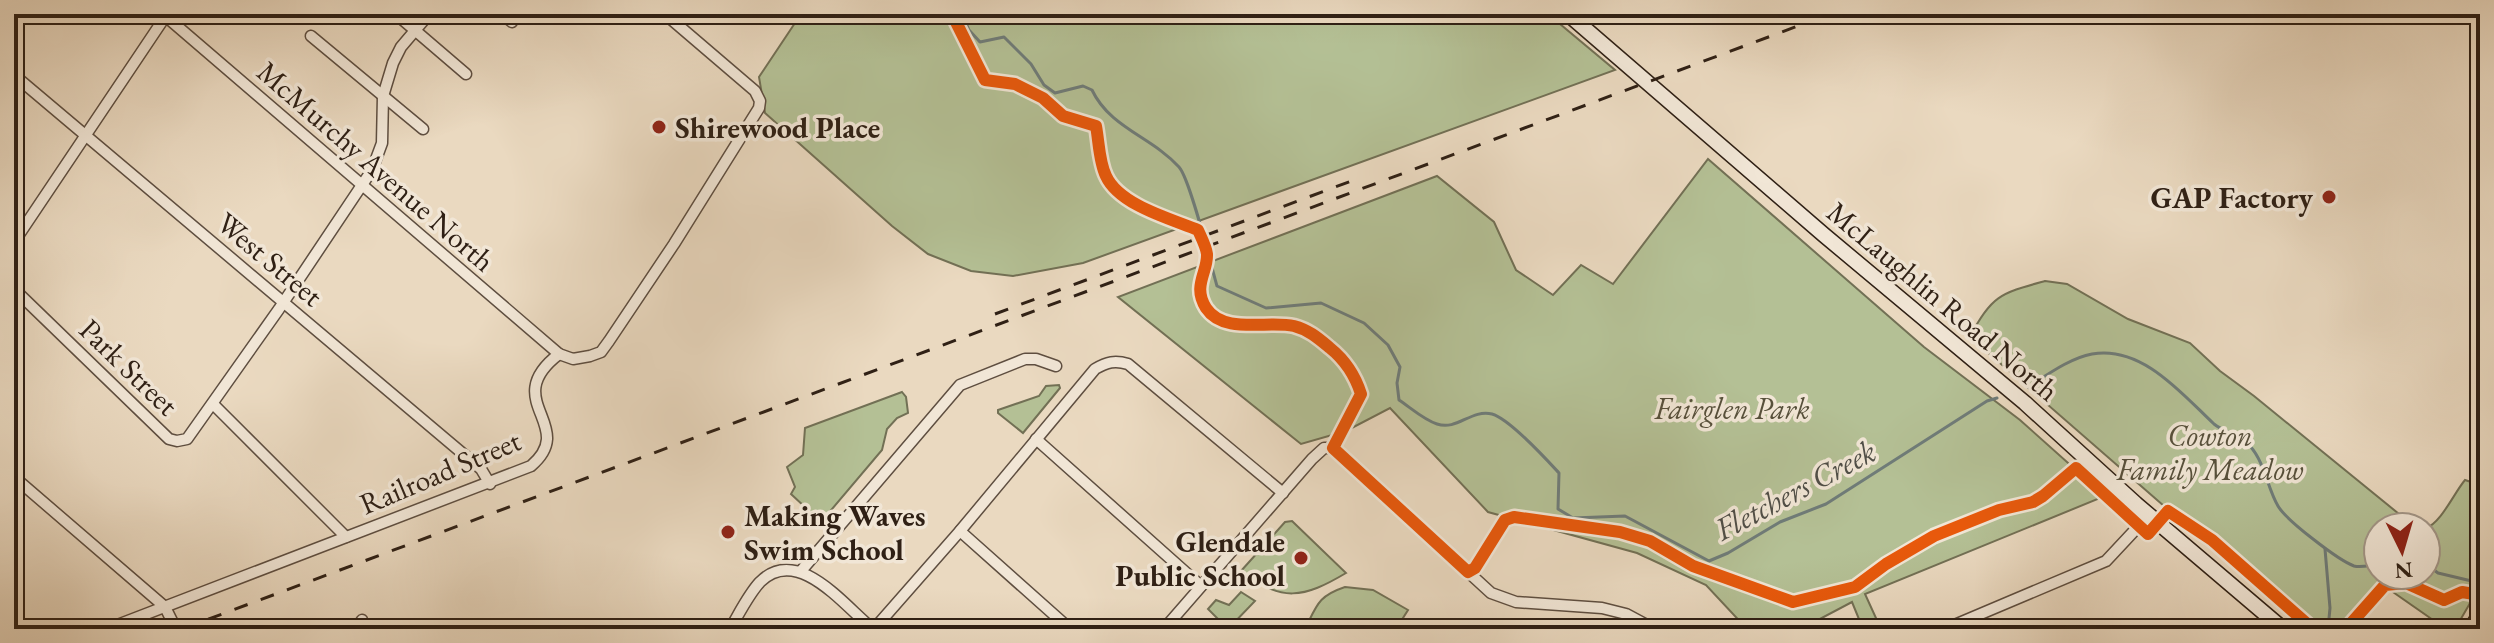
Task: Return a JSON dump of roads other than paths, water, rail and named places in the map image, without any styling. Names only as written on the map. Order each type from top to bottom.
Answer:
[{"type":"main road","name":"McLaughlin Road North","points":[[1568,14],[2025,403],[2149,515],[2283,629]]},
{"type":"main road","points":[[2471,629],[2480,615]]},
{"type":"street","points":[[396,14],[466,74]]},
{"type":"street","points":[[213,404],[379,155],[383,96],[393,63],[429,14]]},
{"type":"street","points":[[502,14],[512,22]]},
{"type":"street","points":[[559,354],[573,359],[601,352],[674,244],[759,108],[760,101],[755,91],[665,14]]},
{"type":"street","points":[[14,242],[165,15]]},
{"type":"street","name":"McMurchy Avenue North","points":[[165,15],[559,354]]},
{"type":"street","points":[[311,36],[423,129]]},
{"type":"street","name":"West Street","points":[[14,75],[481,469],[490,484]]},
{"type":"street","name":"Park Street","points":[[14,289],[169,439],[187,439],[213,404],[346,537]]},
{"type":"street","name":"Railroad Street","points":[[107,629],[531,466],[545,450],[548,431],[536,404],[534,387],[538,373],[559,354]]},
{"type":"street","points":[[801,571],[960,385],[1025,359],[1036,359],[1056,366]]},
{"type":"street","points":[[730,629],[760,583],[772,573],[789,570],[801,571],[821,583],[874,629],[1095,369],[1116,361],[1128,364],[1283,493]]},
{"type":"street","points":[[1036,439],[1201,586]]},
{"type":"street","points":[[1164,629],[1312,459],[1324,448],[1333,448],[1491,593],[1516,602],[1602,608],[1626,614],[1654,629]]},
{"type":"street","points":[[14,477],[165,607],[176,629]]},
{"type":"street","points":[[1945,629],[2100,564],[2115,554],[2149,515]]},
{"type":"street","points":[[960,531],[1070,629]]},
{"type":"waterway","name":"Fletchers Creek","points":[[962,14],[969,30],[980,42],[1004,37],[1031,64],[1044,85],[1055,93],[1083,86],[1092,90],[1109,114],[1179,167],[1194,204],[1217,286],[1266,308],[1321,303],[1364,323],[1388,345],[1400,367],[1397,383],[1399,400],[1437,424],[1451,425],[1484,413],[1500,417],[1559,473],[1558,509],[1573,518],[1625,516],[1709,561],[1780,522],[1826,504],[1987,401],[1997,398]]},
{"type":"waterway","name":"Fletchers Creek","points":[[2028,387],[2067,363],[2092,354],[2110,353],[2144,364],[2175,386],[2214,424],[2250,446],[2278,506],[2301,530],[2336,556],[2362,567]]},
{"type":"waterway","points":[[2325,549],[2330,608],[2328,629]]},
{"type":"waterway","name":"Fletchers Creek","points":[[2442,574],[2480,583]]},
{"type":"railway","points":[[182,629],[1830,14]]},
{"type":"railway","points":[[995,314],[1354,180]]},
{"type":"place","name":"Shirewood Place","points":[[659,127]]},
{"type":"place","name":"GAP Factory","points":[[2329,197]]},
{"type":"place","name":"Making Waves Swim School","points":[[728,532]]},
{"type":"place","name":"Glendale Public School","points":[[1301,558]]},
{"type":"park label","name":"Fairglen Park","points":[[1732,408]]},
{"type":"park label","name":"Cowton Family Meadow","points":[[2210,452]]}]
